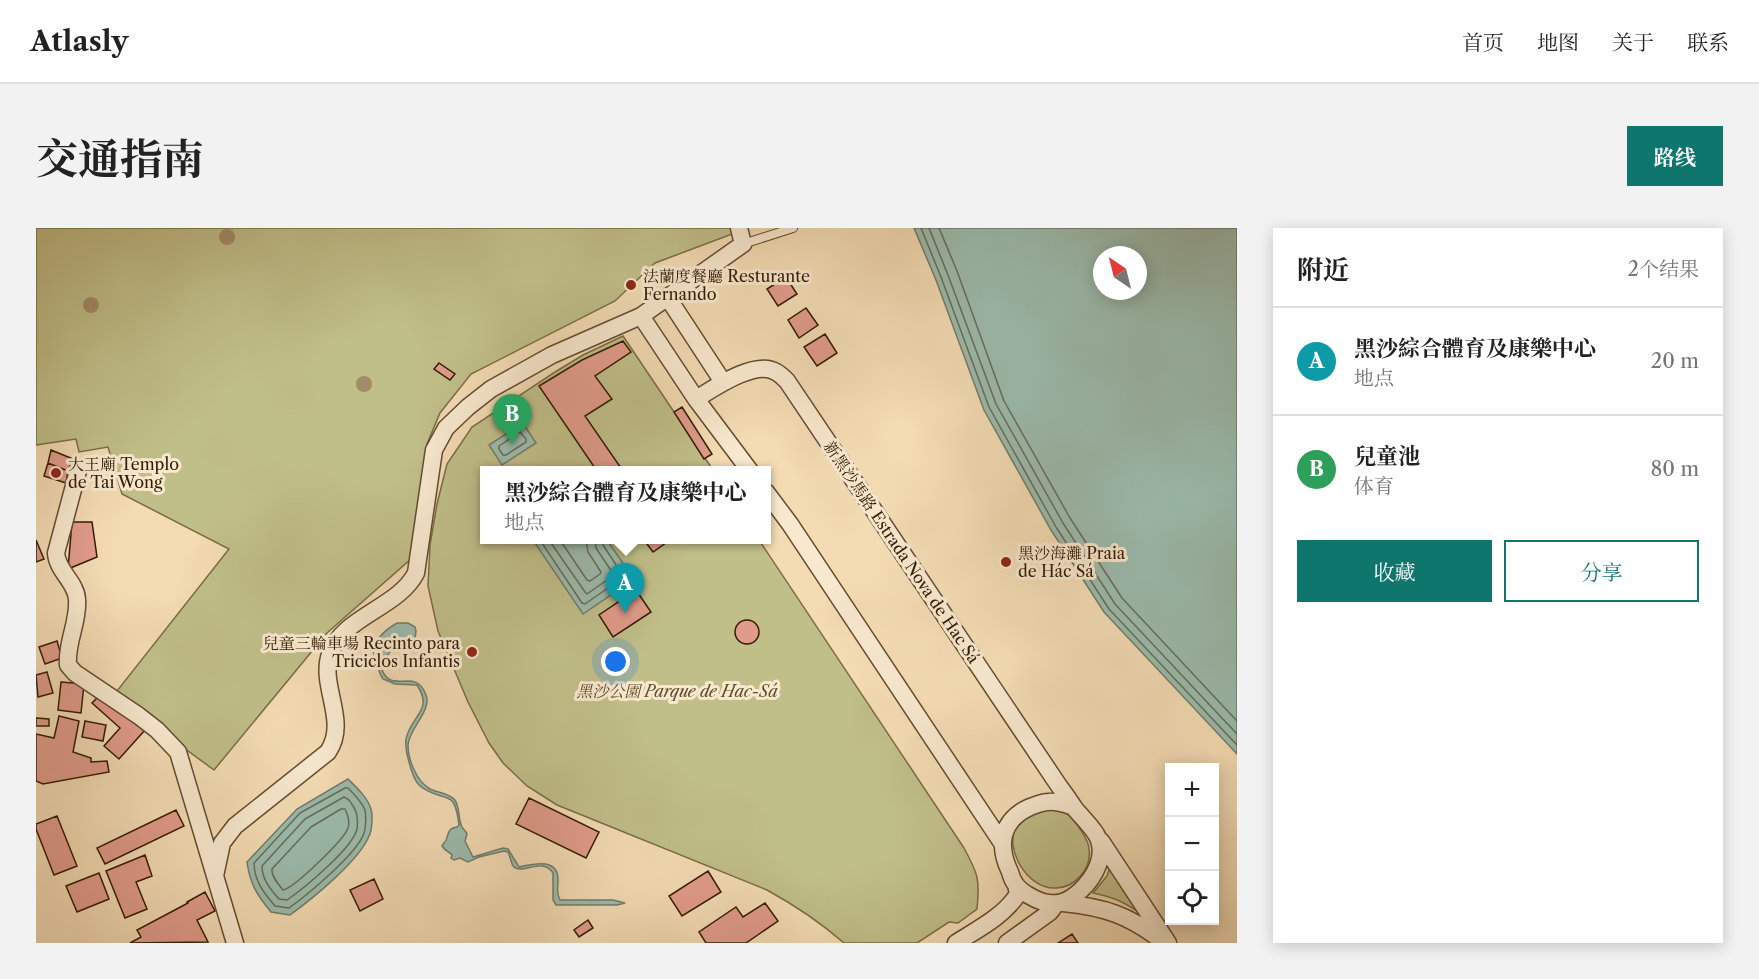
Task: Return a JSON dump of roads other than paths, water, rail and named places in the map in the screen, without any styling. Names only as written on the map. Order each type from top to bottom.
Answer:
[{"type":"street","points":[[215,876],[222,843],[235,826],[328,752],[334,744],[336,725],[327,671],[330,654],[338,639],[351,627],[411,583],[416,573],[434,450],[446,428],[468,406],[491,389],[552,355],[641,316],[668,298],[741,236]]},
{"type":"street","points":[[668,298],[723,382]]},
{"type":"street","points":[[641,316],[696,399],[746,466]]},
{"type":"street","name":"新黑沙馬路 Estrada Nova de Hac Sá","points":[[696,399],[741,373],[763,369],[775,370],[788,381],[1074,807]]},
{"type":"street","points":[[79,467],[56,553],[56,561],[77,596],[77,615],[68,643],[68,664],[75,673],[157,730],[178,752],[235,943]]},
{"type":"street","points":[[771,499],[1002,843]]},
{"type":"street","points":[[956,943],[997,916],[1013,902],[1018,894],[1002,852],[1002,843],[1007,827],[1017,815],[1044,801],[1060,802],[1074,807],[1097,835],[1167,943]]},
{"type":"street","points":[[1008,943],[1088,884],[1101,858],[1101,846],[1097,835]]},
{"type":"street","points":[[1016,885],[1042,902],[1091,905],[1106,909],[1137,923],[1167,943]]},
{"type":"lane","points":[[741,236],[793,228]]},
{"type":"water","points":[[914,228],[1237,228],[1237,754],[1104,612],[1051,530],[984,410],[936,280]]},
{"type":"water","points":[[523,423],[536,443],[502,465],[489,445]]},
{"type":"water","points":[[536,544],[610,544],[634,579],[583,614]]},
{"type":"water","points":[[397,623],[408,623],[415,627],[415,639],[392,649],[380,663],[384,674],[395,681],[415,682],[421,686],[427,701],[409,739],[408,751],[412,764],[417,776],[425,786],[455,800],[462,828],[467,834],[465,841],[473,857],[503,848],[508,849],[519,867],[544,864],[554,868],[557,873],[560,900],[613,900],[625,903],[556,905],[553,900],[553,873],[543,866],[517,868],[513,866],[508,852],[479,857],[468,862],[460,858],[454,860],[451,858],[452,855],[442,846],[450,830],[459,825],[454,804],[449,799],[419,785],[413,776],[407,753],[406,739],[412,724],[420,713],[422,694],[417,685],[395,684],[383,679],[374,655],[378,639]]},
{"type":"water","points":[[348,779],[365,797],[371,809],[371,831],[364,846],[334,879],[290,915],[271,912],[255,889],[247,862],[297,809]]},
{"type":"place","name":"法蘭度餐廳 Resturante Fernando","points":[[631,285]]},
{"type":"place","name":"兒童池","points":[[512,444]]},
{"type":"place","name":"大王廟 Templo de Tai Wong","points":[[56,473]]},
{"type":"place","name":"黑沙海灘 Praia de Hác Sá","points":[[1006,562]]},
{"type":"place","name":"黑沙綜合體育及康樂中心","points":[[625,613]]},
{"type":"place","name":"兒童三輪車場 Recinto para Triciclos Infantis","points":[[472,652]]},
{"type":"park label","name":"黑沙公園 Parque de Hac-Sá","points":[[677,691]]}]
